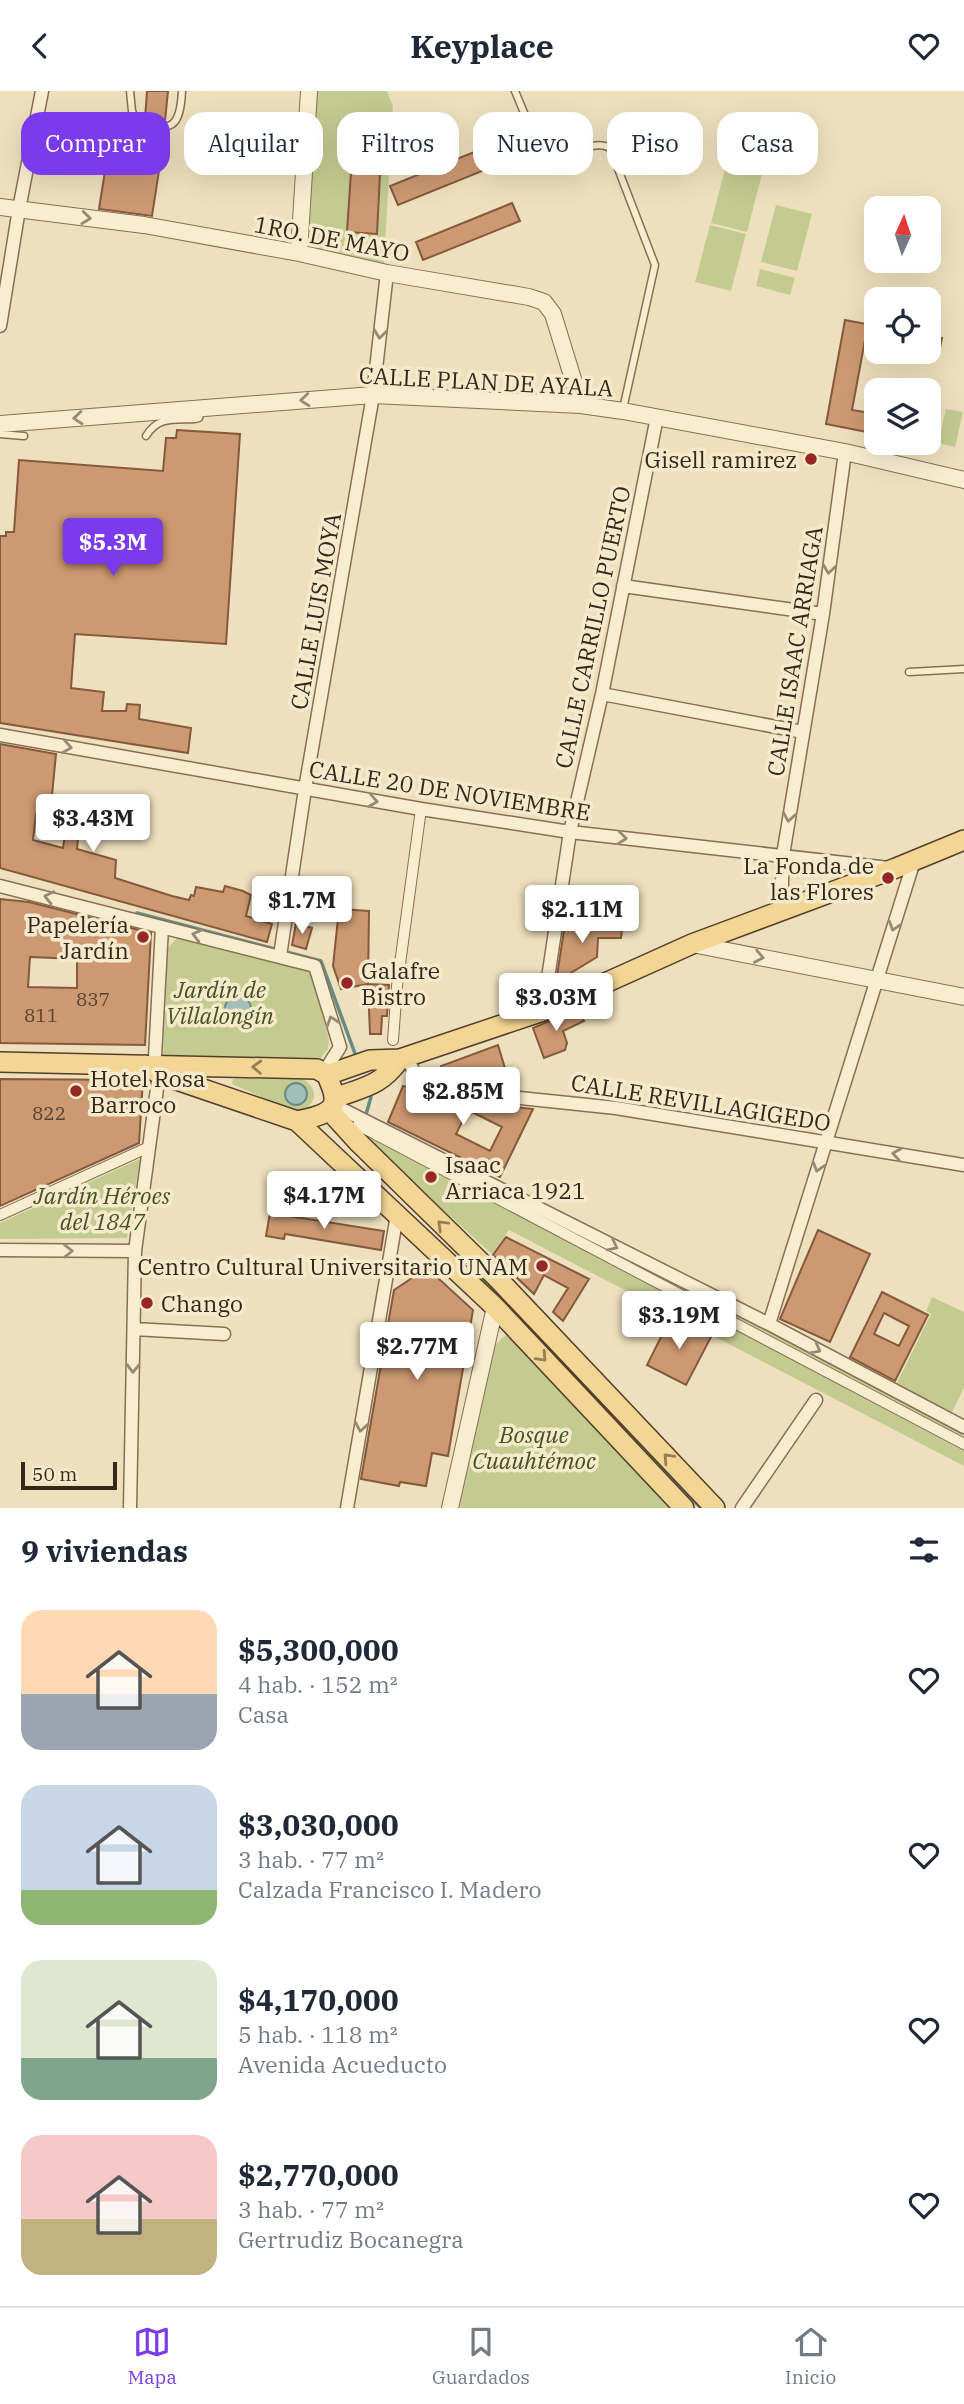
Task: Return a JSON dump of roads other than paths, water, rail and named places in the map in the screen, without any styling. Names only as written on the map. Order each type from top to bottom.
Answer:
[{"type":"main road","points":[[0,1062],[153,1068],[317,1069],[326,1073],[370,1060],[403,1057],[543,1011],[692,944],[905,865],[964,840]]},
{"type":"main road","points":[[297,1121],[316,1117],[332,1105],[379,1082],[390,1074],[403,1057]]},
{"type":"main road","points":[[153,1068],[297,1121],[495,1307],[684,1508]]},
{"type":"main road","points":[[326,1073],[332,1105],[359,1143],[498,1279],[715,1508]]},
{"type":"street","points":[[0,326],[41,91]]},
{"type":"street","points":[[299,253],[309,91]]},
{"type":"street","name":"1RO. DE MAYO","points":[[0,207],[144,225],[544,302],[553,314],[581,405]]},
{"type":"street","name":"CALLE LUIS MOYA","points":[[280,956],[373,394],[387,273]]},
{"type":"street","name":"CALLE PLAN DE AYALA","points":[[0,424],[373,394],[581,405],[845,452],[964,480]]},
{"type":"street","name":"CALLE CARRILLO PUERTO","points":[[543,1011],[570,832],[602,694],[657,417]]},
{"type":"street","name":"CALLE ISAAC ARRIAGA","points":[[781,911],[783,855],[823,614],[845,452]]},
{"type":"street","points":[[623,586],[823,614]]},
{"type":"street","points":[[602,694],[803,732]]},
{"type":"street","name":"CALLE 20 DE NOVIEMBRE","points":[[0,735],[421,809],[570,832],[905,865]]},
{"type":"street","points":[[393,1040],[397,986],[421,809]]},
{"type":"street","points":[[769,1324],[877,980],[905,865]]},
{"type":"street","points":[[0,886],[315,966],[341,1047],[326,1073]]},
{"type":"street","points":[[130,1508],[135,1251],[149,1147],[162,927]]},
{"type":"street","points":[[692,944],[964,997]]},
{"type":"street","name":"CALLE REVILLAGIGEDO","points":[[403,1057],[415,1076],[433,1089],[617,1108],[964,1165]]},
{"type":"street","points":[[332,1105],[769,1324],[964,1427]]},
{"type":"street","points":[[358,1125],[964,1444]]},
{"type":"street","points":[[0,1215],[149,1147]]},
{"type":"street","points":[[347,1508],[397,1215]]},
{"type":"street","points":[[0,1250],[135,1251]]},
{"type":"street","points":[[450,1508],[495,1307]]},
{"type":"street","points":[[134,1329],[224,1334]]},
{"type":"street","points":[[742,1508],[816,1400]]},
{"type":"lane","points":[[130,91],[132,111],[137,123],[161,128],[169,128],[177,121],[181,111],[182,91]]},
{"type":"lane","points":[[515,91],[542,156],[547,160],[555,160],[597,144],[610,148],[655,265],[623,411]]},
{"type":"lane","points":[[146,436],[151,427],[159,421],[199,418],[201,408]]},
{"type":"lane","points":[[0,434],[24,436]]},
{"type":"lane","points":[[909,672],[964,669]]},
{"type":"water","points":[[238,996],[247,1000],[251,1009],[247,1018],[238,1022],[229,1018],[225,1009],[229,1000]]},
{"type":"water","points":[[296,1083],[304,1086],[307,1094],[304,1102],[296,1105],[288,1102],[285,1094],[288,1086]]},
{"type":"waterway","points":[[137,913],[321,961],[357,1059]]},
{"type":"waterway","points":[[365,1118],[370,1092]]},
{"type":"waterway","points":[[471,1266],[701,1508]]},
{"type":"place","name":"Gisell ramirez","points":[[811,459]]},
{"type":"place","name":"La Fonda de las Flores","points":[[888,878]]},
{"type":"place","name":"Papelería Jardín","points":[[143,937]]},
{"type":"place","name":"Galafre Bistro","points":[[347,983]]},
{"type":"place","name":"Hotel Rosa Barroco","points":[[76,1091]]},
{"type":"place","name":"Isaac Arriaca 1921","points":[[431,1177]]},
{"type":"place","name":"Centro Cultural Universitario UNAM","points":[[542,1266]]},
{"type":"place","name":"Chango","points":[[147,1303]]},
{"type":"park label","name":"Jardín de Villalongín","points":[[220,1002]]},
{"type":"park label","name":"Jardín Héroes del 1847","points":[[102,1208]]},
{"type":"park label","name":"Bosque Cuauhtémoc","points":[[534,1447]]}]
